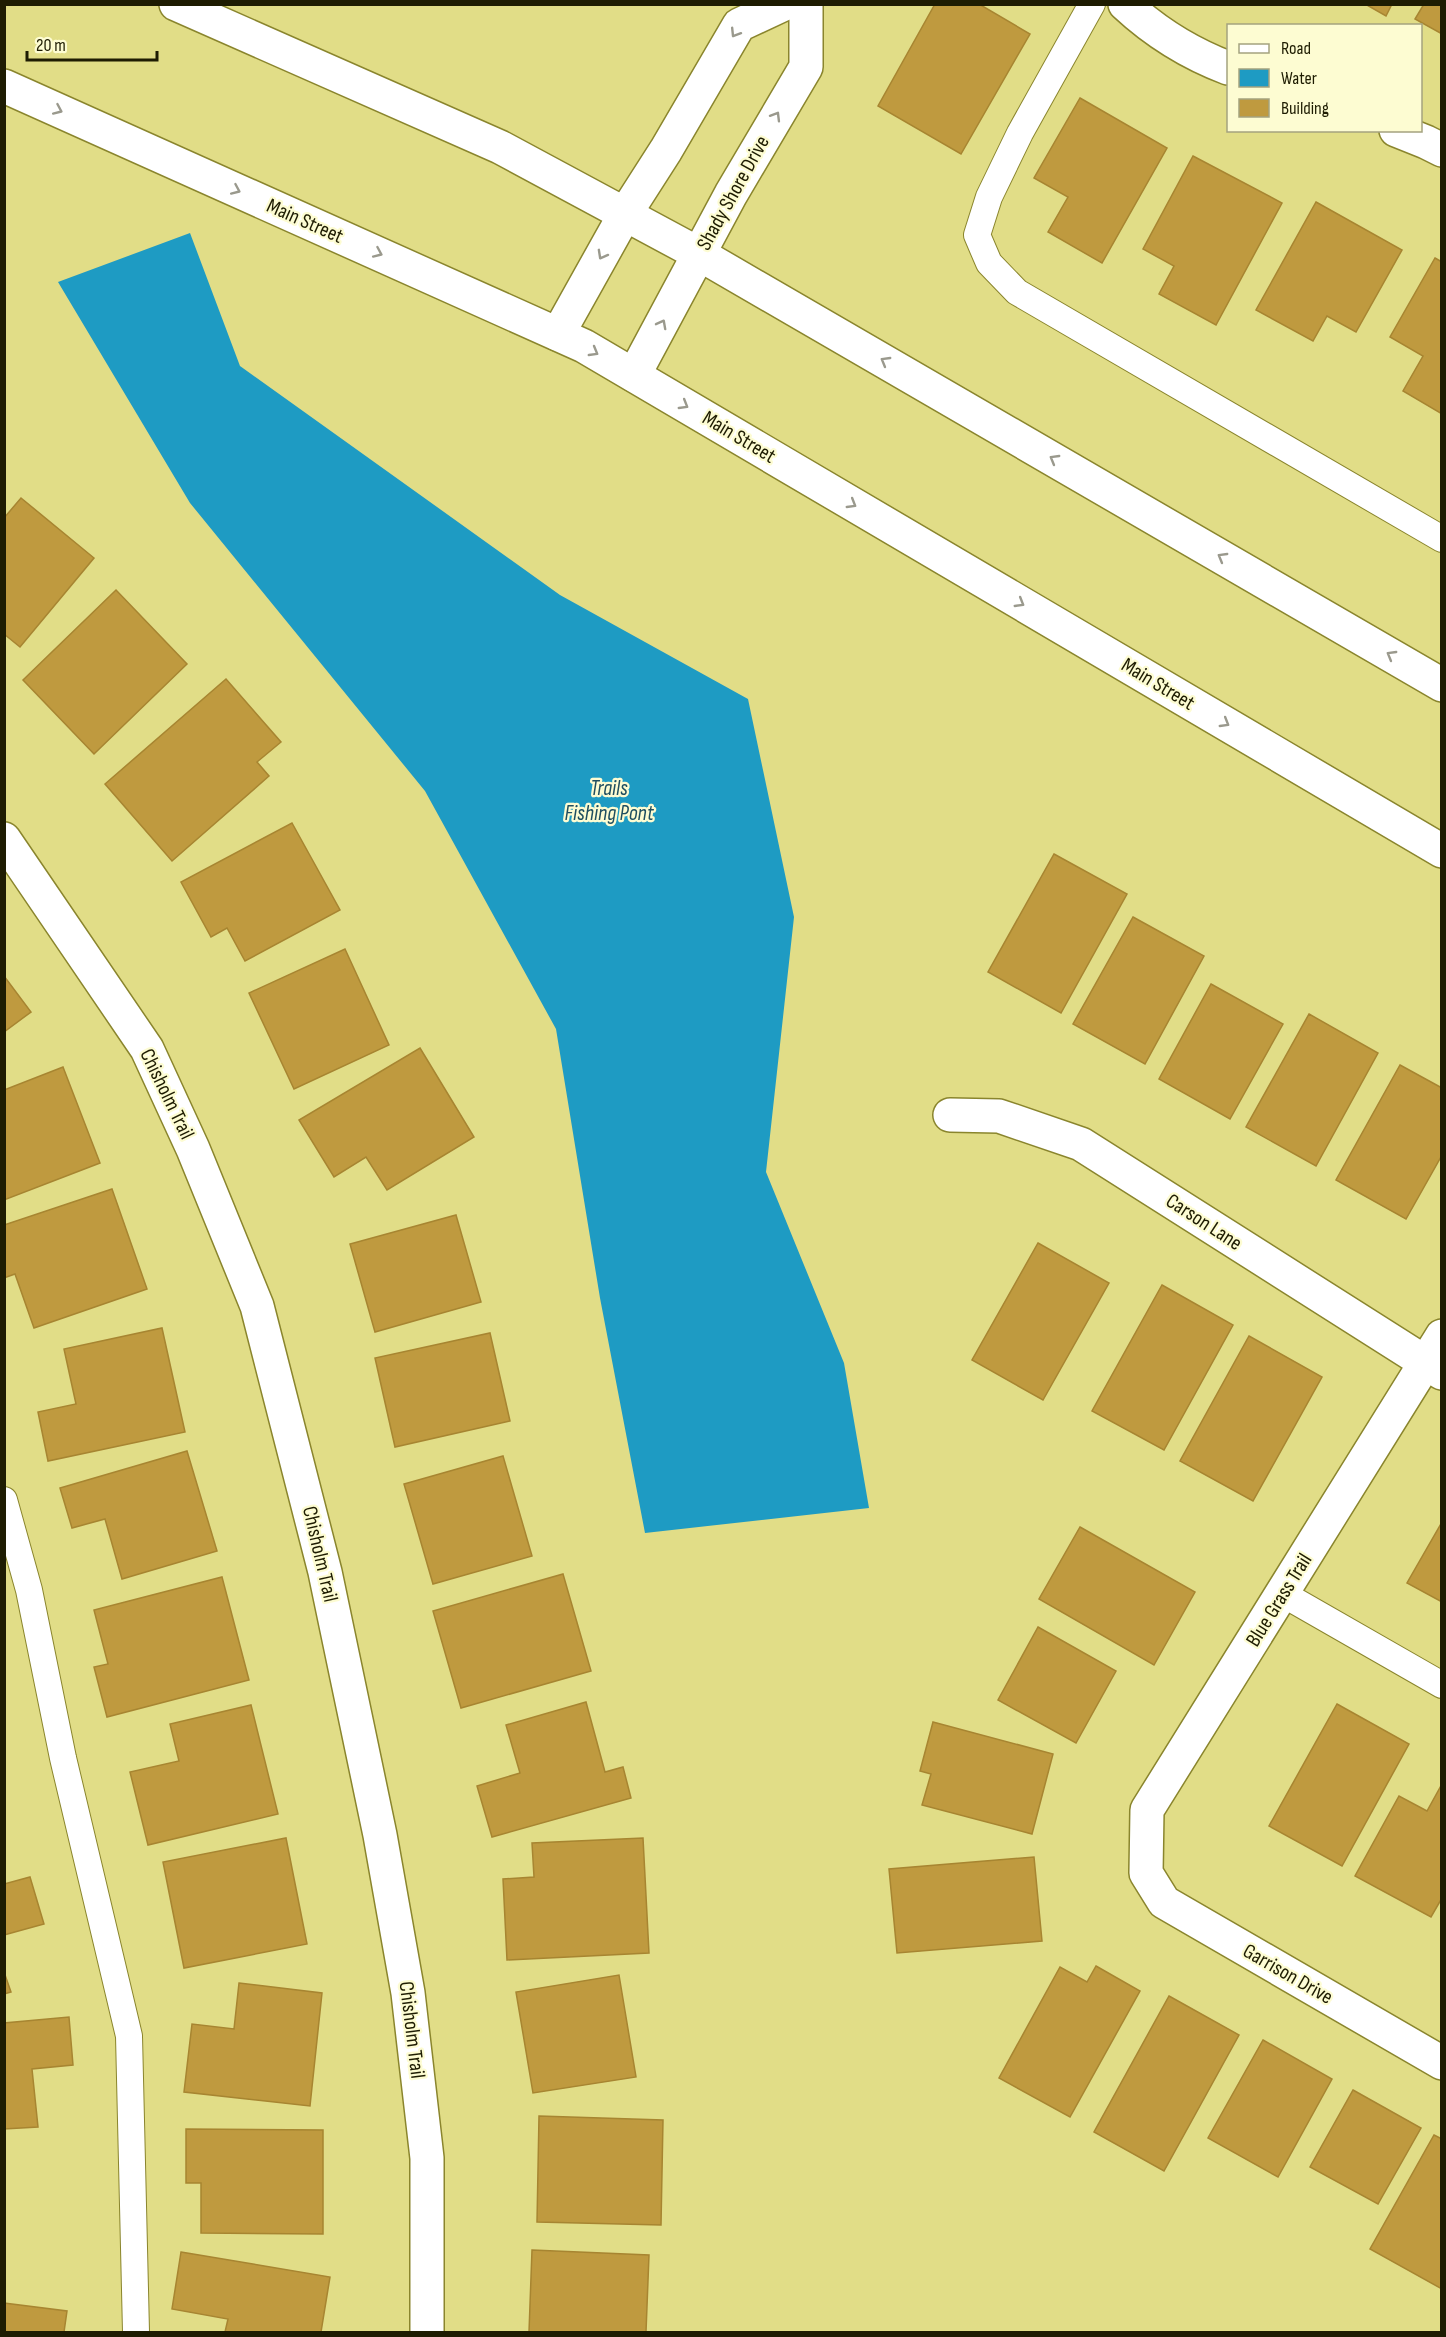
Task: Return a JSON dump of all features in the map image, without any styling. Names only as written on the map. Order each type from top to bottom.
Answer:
[{"type":"street","points":[[176,4],[500,147],[625,214],[699,254],[1442,685]]},
{"type":"street","points":[[558,334],[625,214],[666,150],[739,25],[784,4]]},
{"type":"street","name":"Shady Shore Drive","points":[[634,375],[730,194],[806,67],[806,4]]},
{"type":"street","points":[[1125,4],[1141,19],[1204,58],[1227,68]]},
{"type":"street","name":"Main Street","points":[[4,86],[584,346],[1442,851]]},
{"type":"street","points":[[1401,132],[1442,150]]},
{"type":"street","name":"Chisholm Trail","points":[[4,839],[147,1049],[194,1149],[257,1306],[328,1583],[380,1835],[408,1992],[428,2158],[427,2332]]},
{"type":"street","name":"Carson Lane","points":[[950,1115],[999,1116],[1081,1144],[1434,1368]]},
{"type":"street","name":"Blue Grass Trail","points":[[1146,1873],[1147,1810],[1282,1594],[1434,1368],[1442,1336]]},
{"type":"street","name":"Garrison Drive","points":[[1146,1873],[1164,1902],[1442,2063]]},
{"type":"lane","points":[[1092,4],[1020,134],[989,197],[977,235],[988,263],[1017,292],[1442,539]]},
{"type":"lane","points":[[4,1500],[29,1590],[63,1758],[129,2036],[136,2332]]},
{"type":"lane","points":[[1282,1594],[1442,1684]]},
{"type":"water","name":"Trails Fishing Pont","points":[[190,233],[240,366],[560,595],[748,699],[794,917],[766,1172],[844,1363],[869,1508],[645,1533],[600,1298],[556,1029],[425,791],[190,503],[58,282]]},
{"type":"building","points":[[935,4],[979,4],[1030,34],[961,154],[878,106]]},
{"type":"building","points":[[1365,4],[1392,4],[1386,16]]},
{"type":"building","points":[[1424,4],[1442,4],[1442,34],[1415,19]]},
{"type":"building","points":[[1080,98],[1167,148],[1102,263],[1048,232],[1068,197],[1034,178]]},
{"type":"building","points":[[1193,156],[1282,203],[1216,325],[1159,294],[1174,266],[1143,249]]},
{"type":"building","points":[[1316,202],[1402,250],[1356,332],[1327,316],[1313,341],[1256,310]]},
{"type":"building","points":[[1435,258],[1442,262],[1442,414],[1403,391],[1423,356],[1390,337]]},
{"type":"building","points":[[21,498],[94,558],[20,647],[4,634],[4,518]]},
{"type":"building","points":[[116,590],[187,664],[94,754],[23,680]]},
{"type":"building","points":[[226,679],[281,742],[257,762],[269,776],[172,861],[105,784]]},
{"type":"building","points":[[292,823],[340,910],[245,961],[227,928],[211,937],[181,882]]},
{"type":"building","points":[[1054,854],[1127,894],[1061,1013],[988,972]]},
{"type":"building","points":[[1133,917],[1204,956],[1145,1064],[1073,1024]]},
{"type":"building","points":[[345,949],[389,1045],[294,1089],[249,993]]},
{"type":"building","points":[[4,976],[31,1012],[4,1032]]},
{"type":"building","points":[[1211,984],[1283,1024],[1230,1119],[1159,1079]]},
{"type":"building","points":[[1309,1014],[1378,1053],[1316,1166],[1246,1127]]},
{"type":"building","points":[[420,1048],[474,1137],[387,1190],[366,1157],[334,1177],[299,1120]]},
{"type":"building","points":[[1400,1065],[1442,1088],[1442,1155],[1406,1219],[1336,1180]]},
{"type":"building","points":[[63,1067],[100,1163],[4,1200],[4,1090]]},
{"type":"building","points":[[112,1189],[147,1289],[34,1328],[15,1274],[4,1278],[4,1225]]},
{"type":"building","points":[[456,1215],[481,1302],[375,1332],[350,1244]]},
{"type":"building","points":[[1038,1243],[1109,1283],[1043,1400],[972,1360]]},
{"type":"building","points":[[1162,1285],[1233,1325],[1164,1450],[1092,1411]]},
{"type":"building","points":[[162,1328],[185,1432],[48,1461],[38,1412],[76,1404],[64,1349]]},
{"type":"building","points":[[490,1333],[510,1421],[395,1447],[375,1358]]},
{"type":"building","points":[[1249,1336],[1322,1377],[1253,1501],[1180,1461]]},
{"type":"building","points":[[187,1451],[217,1551],[122,1579],[105,1519],[72,1528],[60,1488]]},
{"type":"building","points":[[503,1456],[532,1556],[433,1584],[404,1484]]},
{"type":"building","points":[[1442,1522],[1442,1602],[1407,1583]]},
{"type":"building","points":[[1080,1527],[1195,1592],[1154,1665],[1039,1599]]},
{"type":"building","points":[[563,1574],[591,1671],[461,1708],[433,1611]]},
{"type":"building","points":[[222,1577],[249,1680],[107,1717],[94,1667],[108,1664],[94,1610]]},
{"type":"building","points":[[1038,1627],[1116,1671],[1076,1743],[998,1700]]},
{"type":"building","points":[[586,1702],[605,1772],[623,1767],[631,1798],[492,1837],[477,1786],[520,1773],[506,1725]]},
{"type":"building","points":[[1337,1704],[1409,1744],[1342,1866],[1269,1826]]},
{"type":"building","points":[[251,1705],[278,1814],[148,1845],[130,1772],[179,1761],[170,1724]]},
{"type":"building","points":[[933,1722],[1053,1754],[1032,1834],[922,1805],[931,1774],[920,1771]]},
{"type":"building","points":[[1442,1784],[1442,1898],[1431,1917],[1355,1876],[1399,1796],[1427,1811]]},
{"type":"building","points":[[286,1838],[307,1944],[184,1968],[163,1862]]},
{"type":"building","points":[[643,1838],[649,1953],[507,1960],[503,1879],[534,1877],[532,1843]]},
{"type":"building","points":[[1034,1857],[1042,1941],[897,1953],[889,1869]]},
{"type":"building","points":[[30,1877],[44,1924],[4,1935],[4,1884]]},
{"type":"building","points":[[1096,1966],[1140,1991],[1070,2117],[999,2078],[1060,1967],[1087,1982]]},
{"type":"building","points":[[4,1972],[11,1992],[4,1994]]},
{"type":"building","points":[[619,1975],[636,2077],[533,2093],[516,1992]]},
{"type":"building","points":[[239,1983],[322,1993],[310,2106],[184,2092],[192,2024],[234,2029]]},
{"type":"building","points":[[1169,1996],[1239,2035],[1164,2171],[1094,2132]]},
{"type":"building","points":[[69,2017],[73,2065],[32,2069],[38,2127],[4,2129],[4,2023]]},
{"type":"building","points":[[1263,2040],[1332,2079],[1278,2177],[1208,2138]]},
{"type":"building","points":[[1353,2090],[1421,2128],[1378,2204],[1310,2167]]},
{"type":"building","points":[[539,2116],[663,2120],[661,2225],[537,2222]]},
{"type":"building","points":[[186,2129],[323,2130],[323,2234],[201,2233],[201,2183],[186,2183]]},
{"type":"building","points":[[1434,2135],[1442,2139],[1442,2289],[1370,2249]]},
{"type":"building","points":[[532,2250],[649,2255],[646,2332],[529,2332]]},
{"type":"building","points":[[181,2252],[330,2277],[321,2332],[225,2332],[228,2319],[172,2309]]},
{"type":"building","points":[[4,2303],[67,2311],[64,2332],[4,2332]]}]
